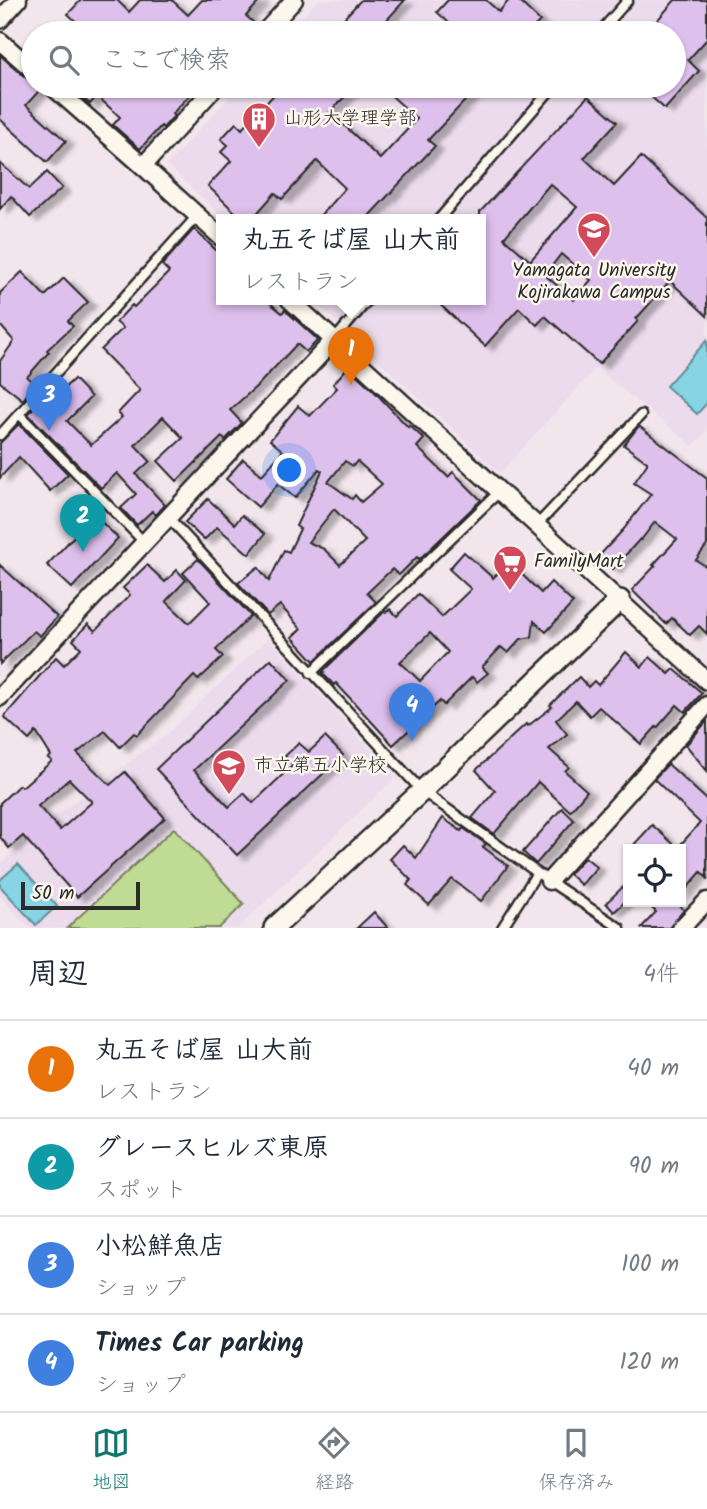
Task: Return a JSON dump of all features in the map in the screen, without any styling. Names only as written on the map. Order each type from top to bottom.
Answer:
[{"type":"street","points":[[0,20],[18,0]]},
{"type":"street","points":[[275,21],[294,0]]},
{"type":"street","points":[[0,41],[21,59]]},
{"type":"street","points":[[65,98],[216,233]]},
{"type":"street","points":[[143,166],[205,98]]},
{"type":"street","points":[[296,305],[707,681]]},
{"type":"street","points":[[0,697],[334,340]]},
{"type":"street","points":[[274,928],[620,600]]},
{"type":"street","points":[[543,877],[707,705]]},
{"type":"street","points":[[681,928],[707,901]]},
{"type":"lane","points":[[610,21],[628,0]]},
{"type":"lane","points":[[443,214],[544,98]]},
{"type":"lane","points":[[0,435],[197,216]]},
{"type":"lane","points":[[334,340],[364,305]]},
{"type":"lane","points":[[19,414],[145,543]]},
{"type":"lane","points":[[537,525],[641,415]]},
{"type":"lane","points":[[311,673],[499,492]]},
{"type":"lane","points":[[169,518],[422,790],[543,877],[620,928]]},
{"type":"lane","points":[[502,928],[543,877]]},
{"type":"shaded area","name":"Yamagata University Kojirakawa Campus","points":[[318,0],[707,0],[707,431],[693,446],[596,368],[500,473],[318,305],[486,305],[486,214],[220,214],[167,165],[229,98],[686,98],[686,21],[298,21]]},
{"type":"shaded area","name":"市立第五小学校","points":[[268,638],[396,777],[238,928],[30,928],[0,897],[0,864],[56,815],[166,735]]},
{"type":"green space","points":[[174,828],[244,904],[219,928],[67,928]]},
{"type":"water","points":[[707,340],[707,403],[697,414],[666,386]]},
{"type":"water","points":[[18,864],[57,906],[36,925],[0,886],[0,880]]},
{"type":"building","points":[[81,0],[117,0],[129,12],[140,0],[172,0],[188,15],[202,0],[261,0],[246,16],[252,21],[75,21],[68,14]]},
{"type":"building","points":[[361,0],[405,0],[386,21],[341,21]]},
{"type":"building","points":[[448,0],[486,0],[499,12],[509,0],[518,0],[540,21],[447,21],[437,12]]},
{"type":"building","points":[[675,0],[707,0],[707,39],[688,60],[699,71],[686,86],[686,21],[657,21]]},
{"type":"building","points":[[0,55],[21,73],[21,98],[33,98],[26,105],[66,141],[47,162],[0,119]]},
{"type":"building","points":[[83,98],[95,98],[90,104]]},
{"type":"building","points":[[99,98],[187,98],[163,128],[161,126],[140,149],[113,125],[120,117]]},
{"type":"building","name":"山形大学理学部","points":[[271,98],[343,98],[330,112],[380,159],[417,119],[394,98],[468,98],[428,140],[435,146],[371,214],[322,214],[345,188],[317,161],[282,199],[275,193],[256,214],[237,214],[208,186],[231,161],[221,152],[228,145],[221,139],[236,123],[242,129]]},
{"type":"building","points":[[586,98],[590,98],[617,122],[584,158],[614,186],[641,157],[707,218],[707,316],[670,281],[599,364],[545,316],[537,325],[519,308],[485,346],[441,305],[486,305],[486,214],[480,214]],"holes":[[[550,184],[577,207],[530,261],[504,238]],[[561,254],[591,280],[574,300],[545,275]]]},
{"type":"building","points":[[653,98],[675,98],[665,109]]},
{"type":"building","points":[[0,163],[29,189],[47,172],[62,188],[30,217],[11,196],[0,209]]},
{"type":"building","points":[[194,229],[216,250],[216,305],[272,305],[282,313],[285,310],[318,340],[306,352],[297,344],[230,410],[242,423],[225,440],[222,437],[177,481],[158,461],[183,438],[163,417],[135,445],[150,461],[136,474],[165,505],[156,515],[152,511],[137,525],[121,508],[136,494],[117,473],[101,488],[28,414],[41,399],[47,404],[74,379],[91,397],[67,421],[91,445],[122,417],[118,413],[140,390],[101,350],[123,328],[116,322],[169,272],[162,265]]},
{"type":"building","points":[[22,272],[45,296],[64,278],[88,302],[68,321],[73,326],[47,350],[49,352],[27,377],[35,383],[23,400],[0,382],[0,361],[14,341],[0,325],[0,293]]},
{"type":"building","points":[[348,367],[408,427],[409,425],[424,439],[417,447],[448,477],[453,472],[481,500],[419,559],[417,557],[399,575],[392,569],[367,593],[376,602],[314,661],[292,637],[301,629],[280,605],[268,615],[238,583],[258,567],[269,581],[284,550],[289,552],[300,529],[296,526],[322,471],[319,469],[295,498],[278,484],[258,507],[226,479],[243,459],[262,475],[283,451],[270,440],[298,406],[310,416],[337,388],[333,384]],"holes":[[[345,461],[353,466],[357,461],[382,484],[361,502],[355,495],[352,499],[328,482]],[[334,509],[365,541],[340,565],[324,549],[308,542]]]},
{"type":"building","points":[[19,424],[68,474],[50,491],[19,457],[0,478],[0,443]]},
{"type":"building","points":[[639,426],[707,478],[707,545],[696,560],[707,567],[707,634],[699,626],[690,635],[672,618],[666,624],[632,590],[677,539],[655,522],[613,569],[599,556],[651,494],[634,483],[647,462],[624,445]]},
{"type":"building","points":[[208,499],[235,524],[242,515],[265,534],[249,554],[217,527],[204,540],[185,522]]},
{"type":"building","points":[[94,515],[118,538],[72,588],[47,565]]},
{"type":"building","points":[[464,552],[493,578],[509,562],[541,593],[551,582],[573,603],[546,632],[534,621],[532,637],[521,639],[508,653],[501,647],[482,667],[488,673],[477,682],[472,677],[444,705],[440,701],[393,745],[336,683],[334,685],[322,673],[385,611],[390,609],[397,616],[418,594],[442,617],[471,589],[449,569]],"holes":[[[430,633],[448,652],[420,681],[400,662]]]},
{"type":"building","points":[[198,559],[251,616],[216,650],[223,657],[198,680],[194,676],[137,735],[134,733],[120,747],[105,731],[77,753],[110,785],[125,772],[165,818],[77,897],[23,836],[9,848],[0,837],[0,803],[52,761],[36,732],[29,740],[4,717],[56,657],[64,665],[81,648],[73,640],[88,624],[95,631],[130,595],[123,588],[147,565],[165,582],[177,570],[186,580],[166,601],[189,623],[210,602],[183,573]],"holes":[[[69,779],[92,802],[60,830],[38,806]]]},
{"type":"building","points":[[0,565],[57,617],[40,636],[34,631],[0,664]]},
{"type":"building","points":[[626,652],[642,667],[650,657],[669,674],[674,669],[702,693],[685,712],[677,705],[641,744],[599,707],[590,716],[576,701],[556,720],[567,734],[549,749],[569,767],[565,771],[587,791],[570,811],[538,782],[494,834],[472,818],[495,791],[476,770],[526,724],[528,726],[552,707],[550,705],[579,677],[588,687],[594,681],[598,685]]},
{"type":"building","points":[[271,659],[290,680],[194,770],[229,807],[244,793],[253,803],[293,765],[285,756],[299,743],[309,752],[325,737],[343,755],[237,855],[156,769]]},
{"type":"building","points":[[707,721],[707,771],[686,745]]},
{"type":"building","points":[[668,764],[707,800],[707,878],[701,872],[686,889],[686,844],[681,844],[700,823],[654,779]]},
{"type":"building","points":[[562,808],[574,820],[536,864],[523,852]]},
{"type":"building","points":[[443,818],[486,844],[483,847],[508,866],[481,901],[452,879],[429,905],[407,885],[411,880],[390,859],[403,845],[416,858]]},
{"type":"building","points":[[652,825],[673,844],[635,844]]},
{"type":"building","points":[[585,857],[597,867],[581,885],[569,874]]},
{"type":"building","points":[[623,887],[623,904],[614,912],[606,903]]},
{"type":"building","points":[[651,907],[681,907],[684,910],[669,928],[641,928],[656,912]]},
{"type":"building","points":[[374,912],[388,928],[357,928]]},
{"type":"place","name":"山形大学理学部","points":[[259,149]]},
{"type":"place","name":"Yamagata University Kojirakawa Campus","points":[[594,259]]},
{"type":"place","name":"丸五そば屋 山大前","points":[[351,385]]},
{"type":"place","name":"小松鮮魚店","points":[[49,431]]},
{"type":"place","name":"グレースヒルズ東原","points":[[83,552]]},
{"type":"place","name":"FamilyMart","points":[[510,592]]},
{"type":"place","name":"Times Car parking","points":[[412,741]]},
{"type":"place","name":"市立第五小学校","points":[[229,796]]}]
